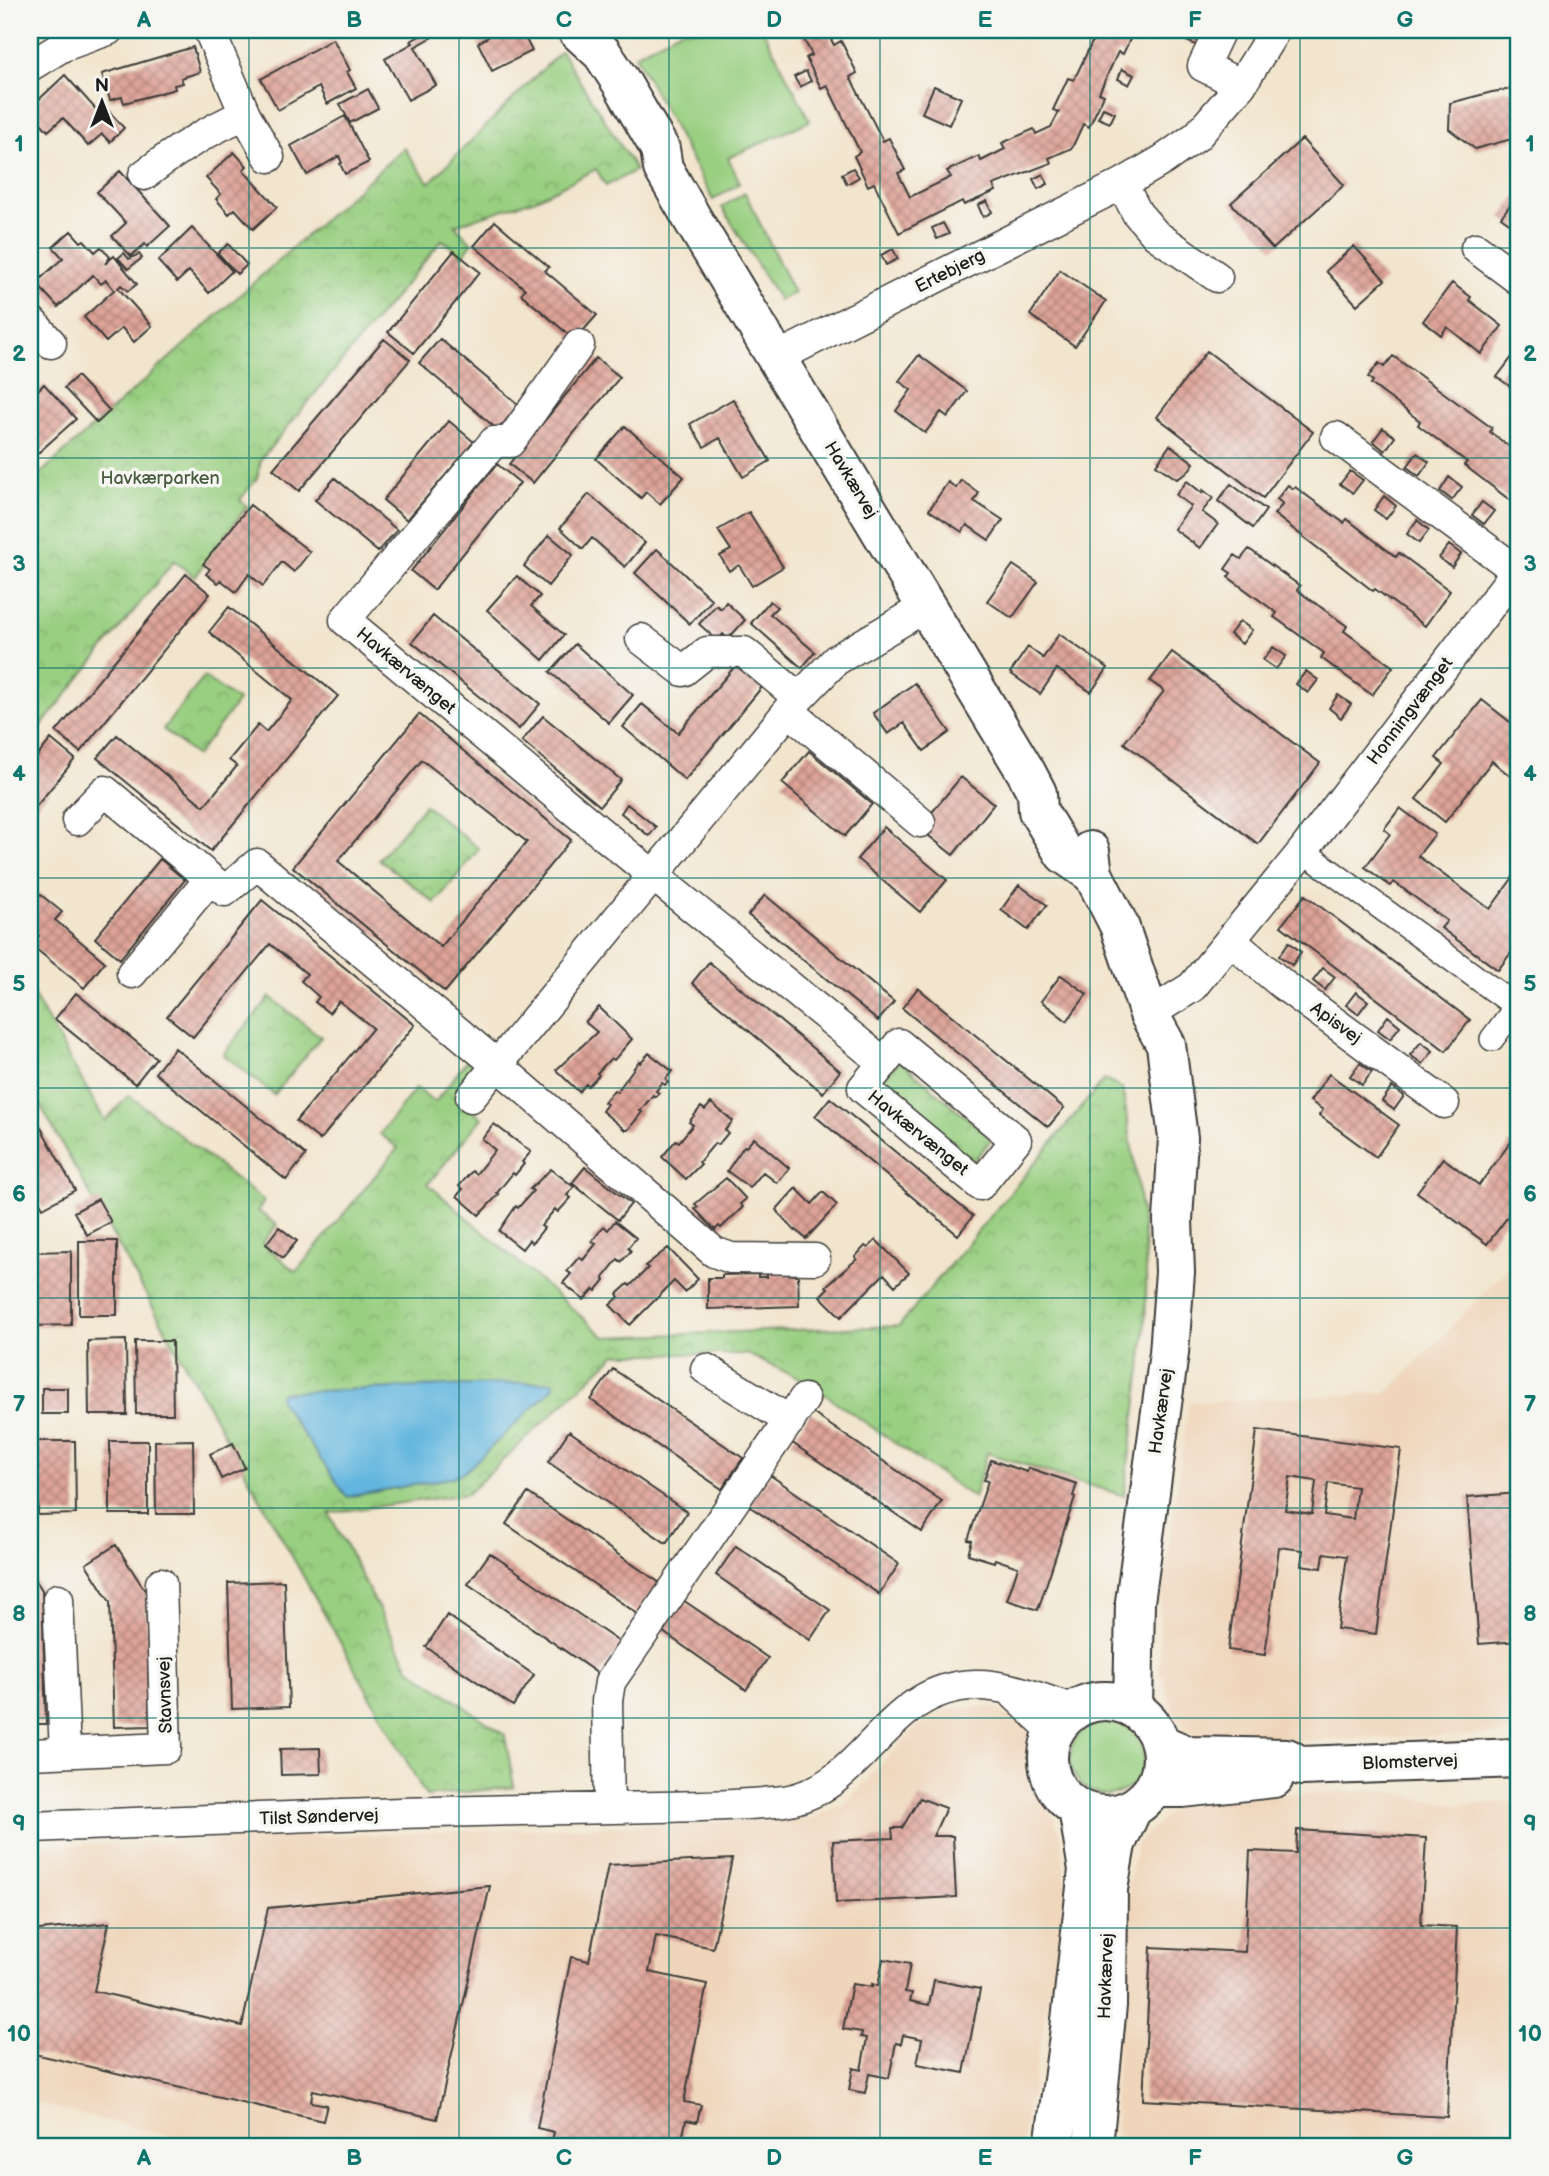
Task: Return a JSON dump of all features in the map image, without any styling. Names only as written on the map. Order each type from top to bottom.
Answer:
[{"type":"street","points":[[209,30],[245,114],[269,157]]},
{"type":"street","name":"Havkærvej","points":[[576,30],[602,52],[621,82],[660,149],[663,168],[1037,793],[1054,805],[1091,853],[1094,874],[1119,925],[1149,1014],[1166,1045],[1178,1138],[1173,1220],[1175,1272],[1169,1353],[1136,1602],[1092,1713]]},
{"type":"street","points":[[1220,30],[1203,66],[1241,85]]},
{"type":"street","name":"Ertebjerg","points":[[778,357],[1122,184],[1163,160],[1197,136],[1241,85],[1275,30]]},
{"type":"street","points":[[30,66],[63,46],[101,31]]},
{"type":"street","points":[[144,175],[209,130],[245,114]]},
{"type":"street","points":[[1122,184],[1137,213],[1156,235],[1217,277]]},
{"type":"street","points":[[1476,248],[1519,280]]},
{"type":"street","name":"Havkærvænget","points":[[579,345],[510,442],[494,442],[345,621],[884,1063]]},
{"type":"street","name":"Honningvænget","points":[[1149,1014],[1192,987],[1303,851],[1518,569],[1336,437]]},
{"type":"street","points":[[471,1097],[794,704],[836,660],[927,606]]},
{"type":"street","points":[[641,639],[683,671],[707,652],[744,652],[794,704],[920,822]]},
{"type":"street","points":[[77,820],[105,791],[225,891],[257,864],[496,1064],[714,1252],[731,1258],[815,1259]]},
{"type":"street","points":[[1303,851],[1518,1005],[1492,1039]]},
{"type":"street","points":[[132,973],[210,879]]},
{"type":"street","name":"Apisvej","points":[[1230,940],[1282,984],[1444,1103]]},
{"type":"street","name":"Havkærvænget","points":[[899,1044],[1016,1140],[980,1185],[863,1088],[884,1063],[899,1044]]},
{"type":"street","points":[[609,1808],[607,1701],[610,1682],[797,1410],[706,1368]]},
{"type":"street","name":"Stavnsvej","points":[[30,1754],[166,1748],[161,1583]]},
{"type":"street","points":[[58,1599],[65,1752]]},
{"type":"street","name":"Tilst Søndervej","points":[[30,1827],[704,1806],[795,1798],[832,1782],[894,1719],[930,1694],[954,1686],[976,1684],[1010,1690],[1092,1713]]},
{"type":"street","points":[[1092,1713],[1146,1718],[1161,1744],[1163,1759],[1160,1774],[1143,1799],[1105,1815],[1078,1808],[1067,1800],[1052,1777],[1050,1747],[1092,1713]]},
{"type":"street","name":"Blomstervej","points":[[1161,1744],[1189,1756],[1287,1758],[1301,1766],[1519,1758]]},
{"type":"street","name":"Blomstervej","points":[[1143,1799],[1183,1788],[1289,1776],[1301,1766]]},
{"type":"street","name":"Havkærvej","points":[[1093,2146],[1107,2006],[1108,1889],[1116,1844],[1143,1799]]},
{"type":"street","name":"Havkærvej","points":[[1054,2146],[1088,1870],[1078,1808]]},
{"type":"shaded area","points":[[1519,1252],[1519,1733],[1311,1741],[1209,1740],[1184,1729],[1166,1692],[1164,1675],[1159,1675],[1160,1613],[1189,1403],[1388,1392],[1506,1270]]},
{"type":"shaded area","points":[[993,1707],[1031,1729],[1029,1771],[1060,1831],[1068,1897],[1021,2146],[211,2146],[30,2102],[30,1846],[811,1819],[845,1804],[921,1721],[948,1709]]},
{"type":"shaded area","points":[[1386,1790],[1460,1805],[1519,1801],[1519,2146],[1117,2146],[1114,2098],[1129,1883],[1138,1842],[1175,1807],[1263,1796]]},
{"type":"green space","points":[[681,30],[763,30],[810,121],[728,158],[740,183],[713,200],[635,55]]},
{"type":"green space","name":"Havkærparken","points":[[561,51],[636,170],[606,186],[596,169],[536,199],[455,225],[472,243],[463,256],[442,240],[261,459],[257,478],[240,500],[247,506],[195,577],[174,561],[30,740],[30,483],[404,148],[429,183]]},
{"type":"green space","points":[[745,193],[794,293],[779,300],[722,207]]},
{"type":"green space","points":[[204,677],[238,701],[196,756],[163,729]]},
{"type":"green space","points":[[425,805],[479,849],[435,903],[379,859]]},
{"type":"green space","points":[[30,989],[105,1121],[129,1095],[264,1201],[258,1211],[277,1225],[262,1243],[296,1272],[398,1148],[380,1134],[416,1088],[435,1102],[469,1058],[474,1062],[475,1069],[457,1098],[482,1118],[428,1184],[605,1337],[899,1326],[1104,1080],[1122,1088],[1140,1203],[1146,1273],[1142,1356],[1124,1496],[987,1453],[974,1498],[807,1382],[747,1354],[616,1354],[467,1494],[329,1513],[409,1668],[505,1735],[514,1787],[426,1796],[30,1087]]},
{"type":"green space","points":[[270,997],[321,1037],[274,1095],[223,1054]]},
{"type":"green space","points":[[899,1060],[992,1139],[970,1165],[876,1087]]},
{"type":"green space","points":[[1107,1721],[1128,1727],[1138,1737],[1144,1758],[1138,1779],[1128,1789],[1107,1795],[1086,1789],[1076,1779],[1070,1758],[1076,1737],[1086,1727]]},
{"type":"water","points":[[553,1382],[554,1387],[465,1472],[450,1478],[347,1497],[279,1396],[281,1393],[290,1392]]},
{"type":"building","points":[[484,30],[521,30],[532,51],[492,71],[478,43],[488,37]]},
{"type":"building","points":[[799,30],[826,30],[834,45],[841,41],[857,73],[850,77],[883,141],[889,138],[905,170],[898,173],[910,197],[951,177],[947,171],[979,156],[981,161],[1005,149],[1002,143],[1034,129],[1036,134],[1051,127],[1059,112],[1053,110],[1068,78],[1074,80],[1093,40],[1087,38],[1091,30],[1128,30],[1125,35],[1131,37],[1123,54],[1118,52],[1099,93],[1104,95],[1089,127],[1083,124],[1072,148],[1049,158],[1051,163],[993,185],[996,191],[964,205],[962,201],[899,233],[874,183],[868,186],[854,156],[860,152],[827,85],[821,88],[806,58],[812,55]]},
{"type":"building","points":[[1183,30],[1208,32],[1200,47],[1180,38]]},
{"type":"building","points":[[427,32],[431,38],[415,47],[436,85],[408,100],[385,59]]},
{"type":"building","points":[[333,39],[350,70],[347,72],[356,88],[327,104],[319,87],[278,110],[261,79]]},
{"type":"building","points":[[193,47],[200,72],[181,78],[183,83],[174,85],[175,89],[124,103],[122,97],[110,100],[102,74]]},
{"type":"building","points":[[1122,69],[1134,75],[1129,85],[1118,79]]},
{"type":"building","points":[[806,71],[811,81],[800,87],[794,77]]},
{"type":"building","points":[[65,75],[100,114],[106,108],[124,128],[110,142],[102,134],[88,146],[63,118],[48,131],[30,111]]},
{"type":"building","points":[[934,86],[961,98],[949,125],[922,113]]},
{"type":"building","points":[[1519,88],[1519,128],[1512,139],[1475,149],[1449,129],[1450,103]]},
{"type":"building","points":[[368,89],[378,108],[350,123],[340,104]]},
{"type":"building","points":[[1103,108],[1115,113],[1110,123],[1098,118]]},
{"type":"building","points":[[345,116],[369,162],[345,174],[339,156],[307,175],[291,146]]},
{"type":"building","points":[[1302,139],[1344,185],[1273,249],[1231,203]]},
{"type":"building","points":[[234,152],[247,166],[243,170],[277,207],[253,229],[235,209],[229,214],[216,199],[221,194],[206,178]]},
{"type":"building","points":[[853,168],[859,177],[847,184],[842,174]]},
{"type":"building","points":[[120,171],[170,226],[147,247],[145,244],[131,256],[112,236],[126,223],[97,192]]},
{"type":"building","points":[[1043,174],[1048,184],[1038,189],[1033,179]]},
{"type":"building","points":[[1519,193],[1519,230],[1501,217]]},
{"type":"building","points":[[987,201],[992,212],[983,217],[978,205]]},
{"type":"building","points":[[495,221],[549,267],[545,271],[597,315],[575,340],[521,294],[525,289],[474,246]]},
{"type":"building","points":[[943,223],[949,234],[937,239],[932,228]]},
{"type":"building","points":[[192,228],[232,271],[209,293],[189,271],[177,282],[158,261]]},
{"type":"building","points":[[71,231],[95,252],[101,247],[110,257],[105,264],[114,256],[137,284],[128,291],[121,285],[118,288],[152,326],[134,342],[122,328],[106,342],[84,317],[114,290],[106,280],[101,284],[93,275],[58,307],[36,283],[63,258],[53,247]]},
{"type":"building","points":[[228,244],[247,265],[237,274],[218,253]]},
{"type":"building","points":[[1354,246],[1385,280],[1357,305],[1326,271]]},
{"type":"building","points":[[893,249],[898,259],[886,265],[881,255]]},
{"type":"building","points":[[454,251],[480,272],[414,353],[388,332]]},
{"type":"building","points":[[124,253],[129,259],[139,254],[142,258],[128,269],[118,258]]},
{"type":"building","points":[[1060,270],[1106,301],[1075,346],[1030,315]]},
{"type":"building","points":[[1452,283],[1502,326],[1481,354],[1447,327],[1441,335],[1423,321]]},
{"type":"building","points":[[384,339],[410,360],[299,491],[273,469]]},
{"type":"building","points":[[440,339],[519,405],[498,430],[419,363]]},
{"type":"building","points":[[1519,348],[1519,385],[1515,390],[1497,377]]},
{"type":"building","points":[[1207,351],[1313,432],[1263,498],[1157,417]]},
{"type":"building","points":[[919,355],[967,391],[948,417],[941,412],[925,433],[896,411],[911,390],[899,381]]},
{"type":"building","points":[[1393,356],[1492,428],[1490,432],[1519,454],[1519,499],[1515,504],[1464,465],[1467,462],[1418,425],[1420,421],[1371,384],[1373,381],[1368,377],[1379,363],[1384,367]]},
{"type":"building","points":[[596,358],[620,377],[533,483],[509,464]]},
{"type":"building","points":[[77,376],[110,411],[97,423],[64,388]]},
{"type":"building","points":[[44,384],[76,419],[38,453],[30,444],[30,398]]},
{"type":"building","points":[[733,399],[770,461],[743,477],[720,438],[704,447],[690,424]]},
{"type":"building","points":[[449,421],[474,442],[407,520],[383,500]]},
{"type":"building","points":[[625,426],[684,477],[660,504],[646,492],[641,498],[596,459]]},
{"type":"building","points":[[1383,428],[1395,437],[1385,451],[1373,441]]},
{"type":"building","points":[[1170,445],[1194,463],[1187,473],[1177,479],[1156,465]]},
{"type":"building","points":[[1417,453],[1429,462],[1419,476],[1407,467]]},
{"type":"building","points":[[497,464],[520,483],[434,590],[411,571]]},
{"type":"building","points":[[1350,471],[1363,480],[1353,493],[1340,484]]},
{"type":"building","points":[[1449,477],[1462,487],[1452,500],[1440,491]]},
{"type":"building","points":[[335,478],[397,530],[378,552],[315,500]]},
{"type":"building","points":[[961,480],[979,493],[974,501],[1003,520],[989,540],[967,525],[962,532],[929,510],[948,482],[956,488]]},
{"type":"building","points":[[1187,481],[1213,498],[1202,512],[1218,524],[1200,548],[1174,529],[1191,506],[1176,495]]},
{"type":"building","points":[[1231,484],[1266,510],[1253,528],[1218,501]]},
{"type":"building","points":[[1288,485],[1293,489],[1295,487],[1344,523],[1347,519],[1396,557],[1399,553],[1450,591],[1425,626],[1375,589],[1373,591],[1274,514],[1283,504],[1277,499]]},
{"type":"building","points":[[589,494],[645,543],[625,567],[592,538],[583,549],[560,528]]},
{"type":"building","points":[[1384,496],[1396,506],[1386,519],[1374,510]]},
{"type":"building","points":[[1482,502],[1494,511],[1484,524],[1472,515]]},
{"type":"building","points":[[250,505],[310,552],[294,572],[282,562],[263,586],[249,574],[236,592],[221,580],[218,583],[206,574],[210,569],[203,564]]},
{"type":"building","points":[[749,512],[783,567],[752,586],[739,565],[729,571],[720,556],[731,550],[718,530]]},
{"type":"building","points":[[1417,520],[1429,530],[1419,543],[1407,534]]},
{"type":"building","points":[[549,535],[573,555],[548,586],[524,566]]},
{"type":"building","points":[[1449,545],[1461,554],[1452,567],[1439,558]]},
{"type":"building","points":[[657,549],[712,600],[690,624],[635,573]]},
{"type":"building","points":[[1249,549],[1300,586],[1297,590],[1347,626],[1344,631],[1393,667],[1372,695],[1321,658],[1324,653],[1274,617],[1277,613],[1228,577],[1231,573],[1225,569],[1235,555],[1241,559]]},
{"type":"building","points":[[1013,565],[1038,582],[1012,618],[987,601]]},
{"type":"building","points":[[186,574],[210,594],[80,752],[56,732]]},
{"type":"building","points":[[517,576],[540,596],[531,606],[564,635],[543,660],[487,610]]},
{"type":"building","points":[[770,601],[777,607],[770,614],[815,652],[802,668],[751,623]]},
{"type":"building","points":[[726,602],[745,620],[728,639],[723,634],[718,641],[699,624],[716,605],[721,609]]},
{"type":"building","points":[[229,607],[338,696],[211,851],[97,758],[117,735],[204,806],[237,766],[229,760],[258,725],[266,732],[292,700],[209,632]]},
{"type":"building","points":[[433,616],[540,704],[519,729],[412,642]]},
{"type":"building","points":[[1240,621],[1252,630],[1242,644],[1230,634]]},
{"type":"building","points":[[1059,634],[1108,668],[1091,692],[1057,669],[1040,694],[1010,673],[1028,647],[1043,658]]},
{"type":"building","points":[[575,644],[633,695],[609,723],[550,672]]},
{"type":"building","points":[[1273,647],[1286,656],[1276,669],[1263,660]]},
{"type":"building","points":[[1172,652],[1320,763],[1258,844],[1124,743],[1164,691],[1150,681]]},
{"type":"building","points":[[736,665],[762,687],[685,780],[623,727],[642,704],[678,733]]},
{"type":"building","points":[[1306,671],[1318,680],[1308,693],[1296,684]]},
{"type":"building","points":[[915,683],[950,732],[924,751],[904,723],[888,734],[873,713]]},
{"type":"building","points":[[1338,695],[1351,704],[1341,718],[1329,708]]},
{"type":"building","points":[[1482,700],[1519,729],[1519,765],[1510,776],[1492,761],[1445,822],[1416,799],[1444,764],[1436,758]]},
{"type":"building","points":[[419,714],[571,840],[445,992],[293,867]],"holes":[[[422,760],[527,842],[441,947],[338,861]]]},
{"type":"building","points":[[543,716],[621,780],[600,806],[522,741]]},
{"type":"building","points":[[51,739],[75,759],[30,814],[30,765]]},
{"type":"building","points":[[809,751],[872,804],[845,836],[782,783]]},
{"type":"building","points":[[961,777],[994,804],[953,855],[919,828]]},
{"type":"building","points":[[627,804],[656,827],[649,836],[621,813]]},
{"type":"building","points":[[1400,808],[1435,834],[1418,856],[1490,909],[1519,869],[1519,942],[1498,970],[1441,928],[1447,921],[1394,882],[1390,886],[1365,867],[1390,834],[1384,829]]},
{"type":"building","points":[[884,827],[947,880],[920,912],[857,859]]},
{"type":"building","points":[[160,859],[185,880],[120,959],[95,938]]},
{"type":"building","points":[[1019,885],[1047,905],[1028,930],[1001,910]]},
{"type":"building","points":[[30,886],[62,912],[55,920],[105,962],[84,988],[31,945],[39,936],[30,929]]},
{"type":"building","points":[[765,895],[894,1002],[878,1021],[748,915]]},
{"type":"building","points":[[1305,895],[1470,1020],[1446,1051],[1281,926]]},
{"type":"building","points":[[262,900],[415,1025],[320,1140],[296,1121],[373,1028],[339,1001],[329,1013],[315,1002],[319,997],[301,981],[307,974],[270,944],[193,1037],[167,1016]]},
{"type":"building","points":[[1289,942],[1301,952],[1292,965],[1279,956]]},
{"type":"building","points":[[709,962],[840,1071],[823,1093],[692,983]]},
{"type":"building","points":[[1323,968],[1335,977],[1325,990],[1313,981]]},
{"type":"building","points":[[1061,975],[1087,994],[1067,1021],[1041,1001]]},
{"type":"building","points":[[918,988],[1064,1108],[1048,1127],[902,1008]]},
{"type":"building","points":[[1356,992],[1368,1001],[1358,1014],[1346,1005]]},
{"type":"building","points":[[76,993],[156,1058],[135,1084],[55,1019]]},
{"type":"building","points":[[599,1007],[632,1039],[614,1060],[611,1058],[588,1086],[586,1084],[579,1092],[556,1070],[597,1032],[585,1022]]},
{"type":"building","points":[[1388,1016],[1400,1026],[1390,1039],[1378,1030]]},
{"type":"building","points":[[1421,1042],[1433,1051],[1423,1064],[1410,1055]]},
{"type":"building","points":[[175,1048],[306,1155],[286,1180],[155,1073]]},
{"type":"building","points":[[649,1053],[672,1071],[666,1079],[668,1082],[665,1085],[662,1083],[656,1091],[659,1093],[655,1097],[653,1095],[628,1130],[625,1130],[602,1111],[607,1104],[604,1102],[614,1090],[617,1092],[639,1061],[640,1063]]},
{"type":"building","points":[[1360,1063],[1372,1072],[1362,1085],[1350,1076]]},
{"type":"building","points":[[1329,1074],[1399,1125],[1376,1157],[1319,1115],[1323,1110],[1310,1101]]},
{"type":"building","points":[[1392,1087],[1404,1096],[1394,1110],[1382,1101]]},
{"type":"building","points":[[830,1098],[973,1216],[958,1235],[815,1116]]},
{"type":"building","points":[[711,1103],[733,1121],[725,1130],[728,1133],[718,1145],[715,1143],[699,1162],[701,1164],[686,1179],[662,1157],[693,1125],[689,1122],[701,1107],[705,1110]]},
{"type":"building","points":[[494,1124],[531,1152],[515,1175],[513,1173],[497,1193],[499,1194],[479,1215],[457,1196],[463,1189],[459,1186],[472,1171],[476,1174],[495,1150],[482,1139]]},
{"type":"building","points":[[40,1126],[75,1190],[43,1208],[30,1185],[30,1131]]},
{"type":"building","points":[[1519,1131],[1519,1202],[1487,1244],[1417,1192],[1443,1158],[1479,1185]]},
{"type":"building","points":[[754,1138],[789,1168],[777,1183],[763,1172],[750,1188],[727,1171],[744,1146]]},
{"type":"building","points":[[585,1167],[631,1204],[618,1220],[572,1183]]},
{"type":"building","points":[[551,1169],[574,1187],[567,1195],[571,1198],[558,1212],[555,1209],[532,1243],[529,1240],[522,1249],[499,1231],[516,1206],[518,1208],[533,1191],[530,1189]]},
{"type":"building","points":[[726,1178],[746,1199],[740,1204],[743,1207],[721,1228],[719,1226],[715,1230],[695,1209],[698,1207],[695,1204]]},
{"type":"building","points":[[796,1188],[812,1204],[823,1192],[837,1205],[806,1239],[776,1210]]},
{"type":"building","points":[[98,1199],[111,1222],[87,1235],[74,1212]]},
{"type":"building","points":[[615,1221],[636,1238],[628,1248],[631,1251],[621,1262],[618,1259],[596,1291],[594,1289],[584,1300],[563,1283],[571,1274],[567,1271],[579,1257],[583,1260],[596,1244],[592,1241],[604,1226],[608,1230]]},
{"type":"building","points":[[279,1227],[297,1241],[283,1258],[266,1244]]},
{"type":"building","points":[[876,1240],[909,1273],[895,1286],[884,1274],[841,1317],[820,1296],[828,1288],[826,1286],[857,1259],[855,1257],[865,1246],[868,1248]]},
{"type":"building","points":[[79,1241],[117,1241],[117,1315],[79,1315]]},
{"type":"building","points":[[668,1248],[698,1279],[685,1292],[674,1281],[630,1325],[610,1305],[619,1297],[617,1294],[628,1284],[630,1286],[648,1268],[645,1266]]},
{"type":"building","points":[[71,1251],[71,1325],[33,1326],[33,1252]]},
{"type":"building","points":[[767,1273],[798,1275],[799,1306],[708,1309],[708,1278],[758,1274],[758,1277],[767,1277]]},
{"type":"building","points":[[126,1340],[127,1415],[89,1415],[88,1341]]},
{"type":"building","points":[[135,1341],[172,1341],[173,1414],[136,1414]]},
{"type":"building","points":[[613,1369],[743,1458],[722,1489],[591,1400]]},
{"type":"building","points":[[42,1388],[68,1388],[68,1414],[42,1414]]},
{"type":"building","points":[[811,1412],[942,1501],[922,1532],[791,1442]]},
{"type":"building","points":[[1257,1430],[1401,1449],[1376,1634],[1337,1629],[1347,1556],[1324,1553],[1322,1568],[1301,1565],[1303,1550],[1279,1547],[1265,1655],[1228,1650]],"holes":[[[1290,1477],[1316,1481],[1312,1514],[1285,1510]],[[1328,1483],[1357,1487],[1353,1519],[1324,1515]]]},
{"type":"building","points":[[569,1431],[687,1512],[666,1543],[548,1462]]},
{"type":"building","points":[[193,1440],[194,1514],[156,1514],[155,1441]]},
{"type":"building","points":[[37,1441],[75,1441],[76,1514],[38,1515]]},
{"type":"building","points":[[110,1441],[148,1441],[148,1514],[110,1514]]},
{"type":"building","points":[[233,1443],[245,1468],[221,1479],[210,1454]]},
{"type":"building","points":[[991,1460],[1027,1472],[1029,1468],[1077,1484],[1038,1610],[1007,1600],[1018,1567],[968,1554],[972,1541],[968,1540],[988,1481],[984,1480]]},
{"type":"building","points":[[770,1475],[899,1564],[879,1594],[749,1506]]},
{"type":"building","points":[[528,1493],[660,1583],[638,1614],[506,1524]]},
{"type":"building","points":[[1519,1493],[1519,1641],[1479,1644],[1467,1497]]},
{"type":"building","points":[[116,1545],[146,1592],[150,1726],[114,1727],[110,1602],[86,1564]]},
{"type":"building","points":[[736,1546],[830,1610],[810,1640],[716,1575]]},
{"type":"building","points":[[490,1553],[622,1644],[600,1675],[468,1584]]},
{"type":"building","points":[[30,1571],[42,1590],[46,1724],[30,1724]]},
{"type":"building","points":[[284,1581],[289,1707],[232,1709],[228,1583]]},
{"type":"building","points":[[680,1598],[768,1658],[746,1690],[659,1629]]},
{"type":"building","points":[[447,1615],[534,1675],[513,1706],[426,1647]]},
{"type":"building","points":[[320,1748],[321,1774],[281,1775],[280,1749]]},
{"type":"building","points":[[920,1798],[946,1808],[933,1836],[953,1836],[956,1897],[836,1903],[833,1841],[893,1838],[892,1828],[902,1828]]},
{"type":"building","points":[[1297,1830],[1426,1838],[1421,1925],[1457,1927],[1447,2117],[1143,2100],[1151,1947],[1245,1952],[1250,1851],[1296,1853]]},
{"type":"building","points":[[732,1859],[713,1948],[656,1936],[649,1972],[707,1984],[684,2102],[701,2105],[697,2122],[686,2120],[681,2146],[551,2146],[554,2132],[537,2128],[571,1957],[589,1961],[608,1865]]},
{"type":"building","points":[[490,1886],[437,2119],[313,2090],[311,2102],[327,2105],[323,2121],[30,2053],[30,1931],[109,1923],[94,1991],[242,2026],[268,1908]]},
{"type":"building","points":[[883,1959],[910,1964],[905,1992],[912,1993],[910,2001],[929,2005],[934,1980],[980,1989],[964,2073],[917,2064],[922,2039],[903,2035],[901,2044],[896,2043],[889,2078],[869,2074],[865,2093],[849,2090],[853,2068],[861,2070],[867,2038],[861,2037],[862,2032],[843,2029],[852,1984],[878,1986]]}]
